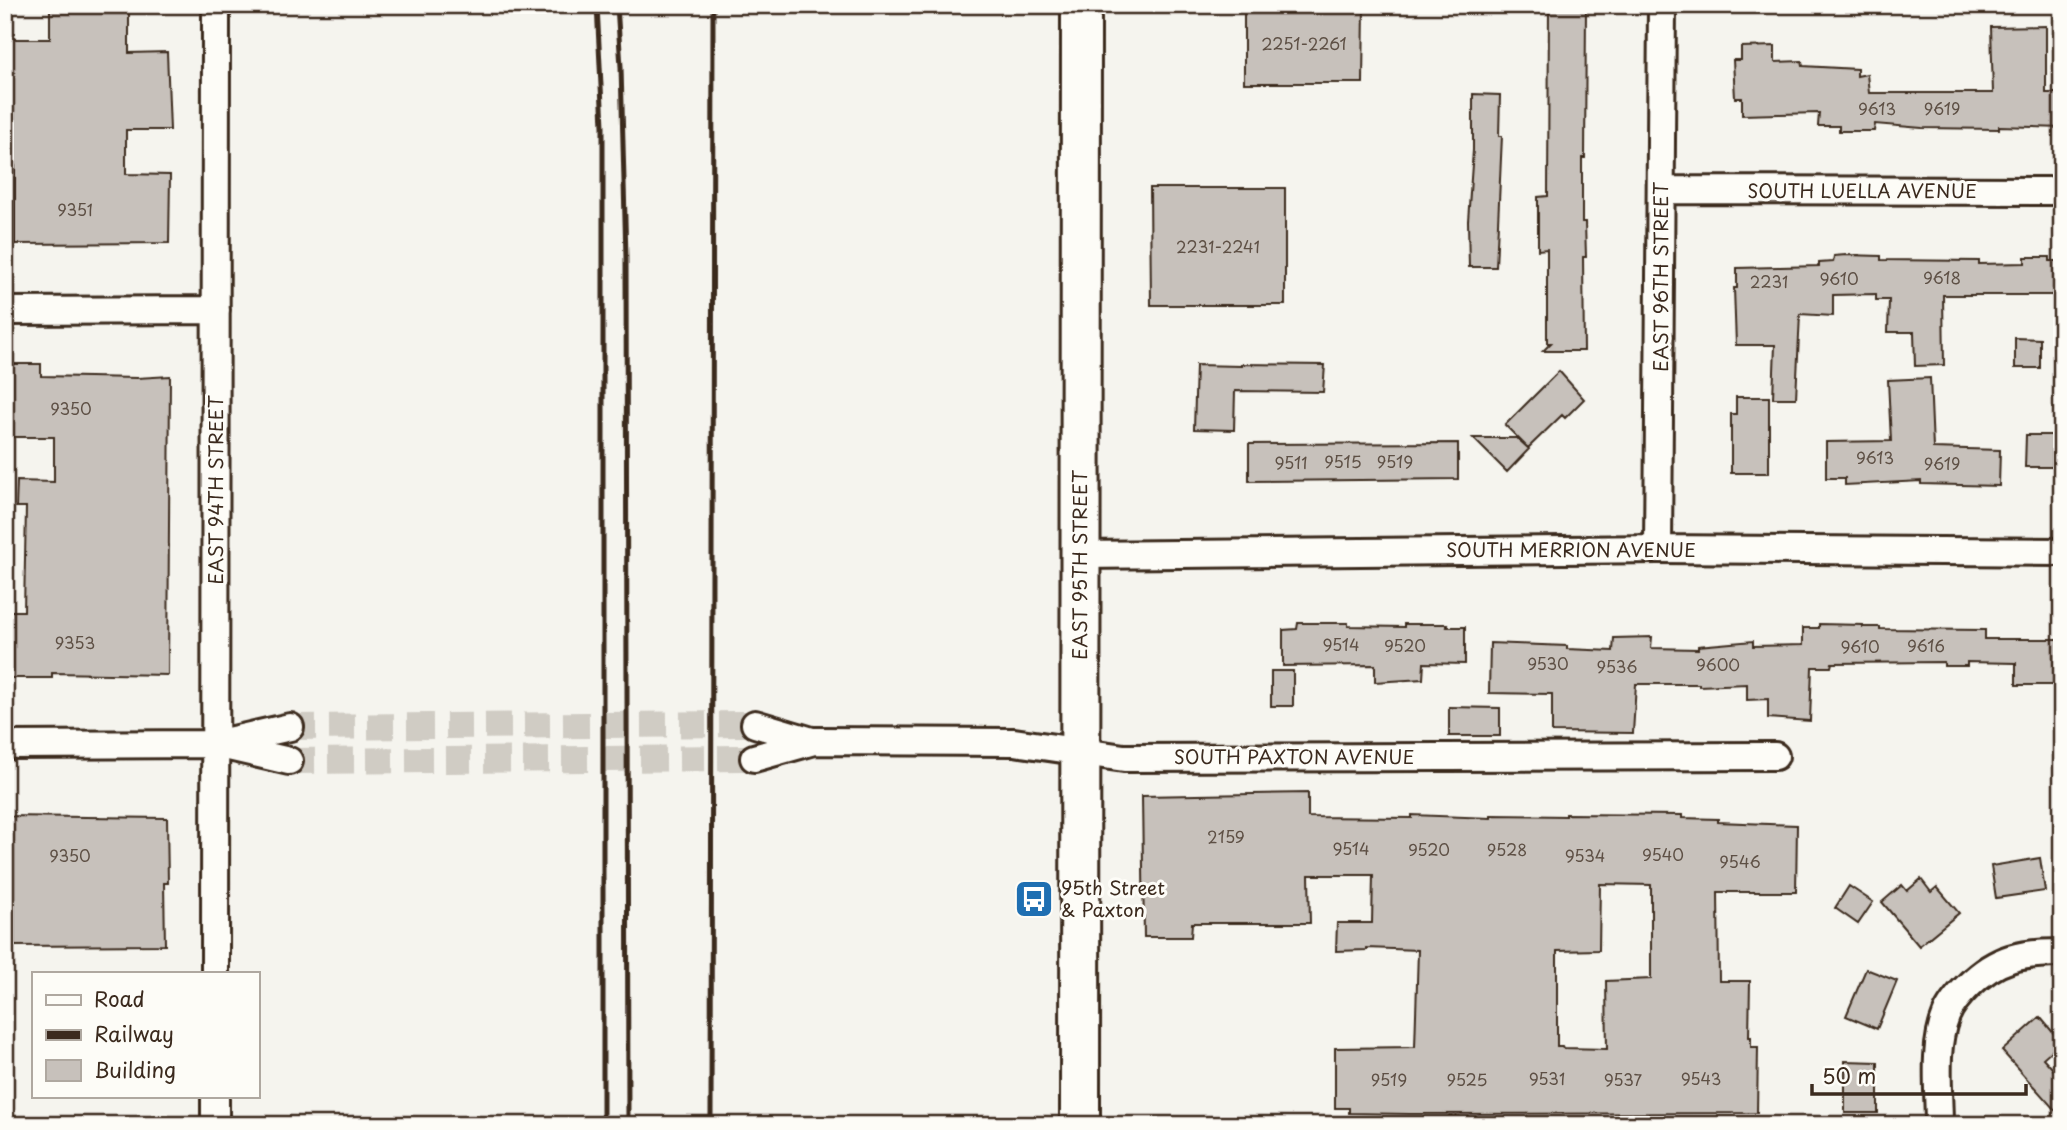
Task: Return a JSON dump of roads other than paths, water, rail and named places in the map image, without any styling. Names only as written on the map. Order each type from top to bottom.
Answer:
[{"type":"main road","name":"EAST 95TH STREET","points":[[1080,1125],[1081,5]]},
{"type":"street","name":"EAST 94TH STREET","points":[[215,972],[216,5]]},
{"type":"street","name":"EAST 96TH STREET","points":[[1658,549],[1662,5]]},
{"type":"street","name":"SOUTH LUELLA AVENUE","points":[[1662,190],[2062,191]]},
{"type":"street","points":[[5,311],[216,310]]},
{"type":"street","name":"SOUTH MERRION AVENUE","points":[[1080,555],[1658,549],[2062,552]]},
{"type":"street","name":"SOUTH PAXTON AVENUE","points":[[755,724],[814,741],[1014,742],[1124,758],[1775,756]]},
{"type":"street","points":[[5,745],[216,744],[290,727]]},
{"type":"street","name":"SOUTH PAXTON AVENUE","points":[[754,758],[814,741]]},
{"type":"street","points":[[216,744],[289,761]]},
{"type":"street","points":[[1939,1125],[1939,1049],[1945,1017],[1959,995],[1983,970],[2010,958],[2038,953],[2062,953]]},
{"type":"street","points":[[215,1098],[215,1125]]},
{"type":"tunnel","points":[[290,727],[755,724]]},
{"type":"tunnel","points":[[289,761],[754,758]]},
{"type":"railway","points":[[597,5],[603,126],[603,1125]]},
{"type":"railway","points":[[617,5],[626,258],[628,1125]]},
{"type":"railway","points":[[711,1125],[713,5]]},
{"type":"place","name":"95th Street & Paxton","points":[[1034,899]]}]
